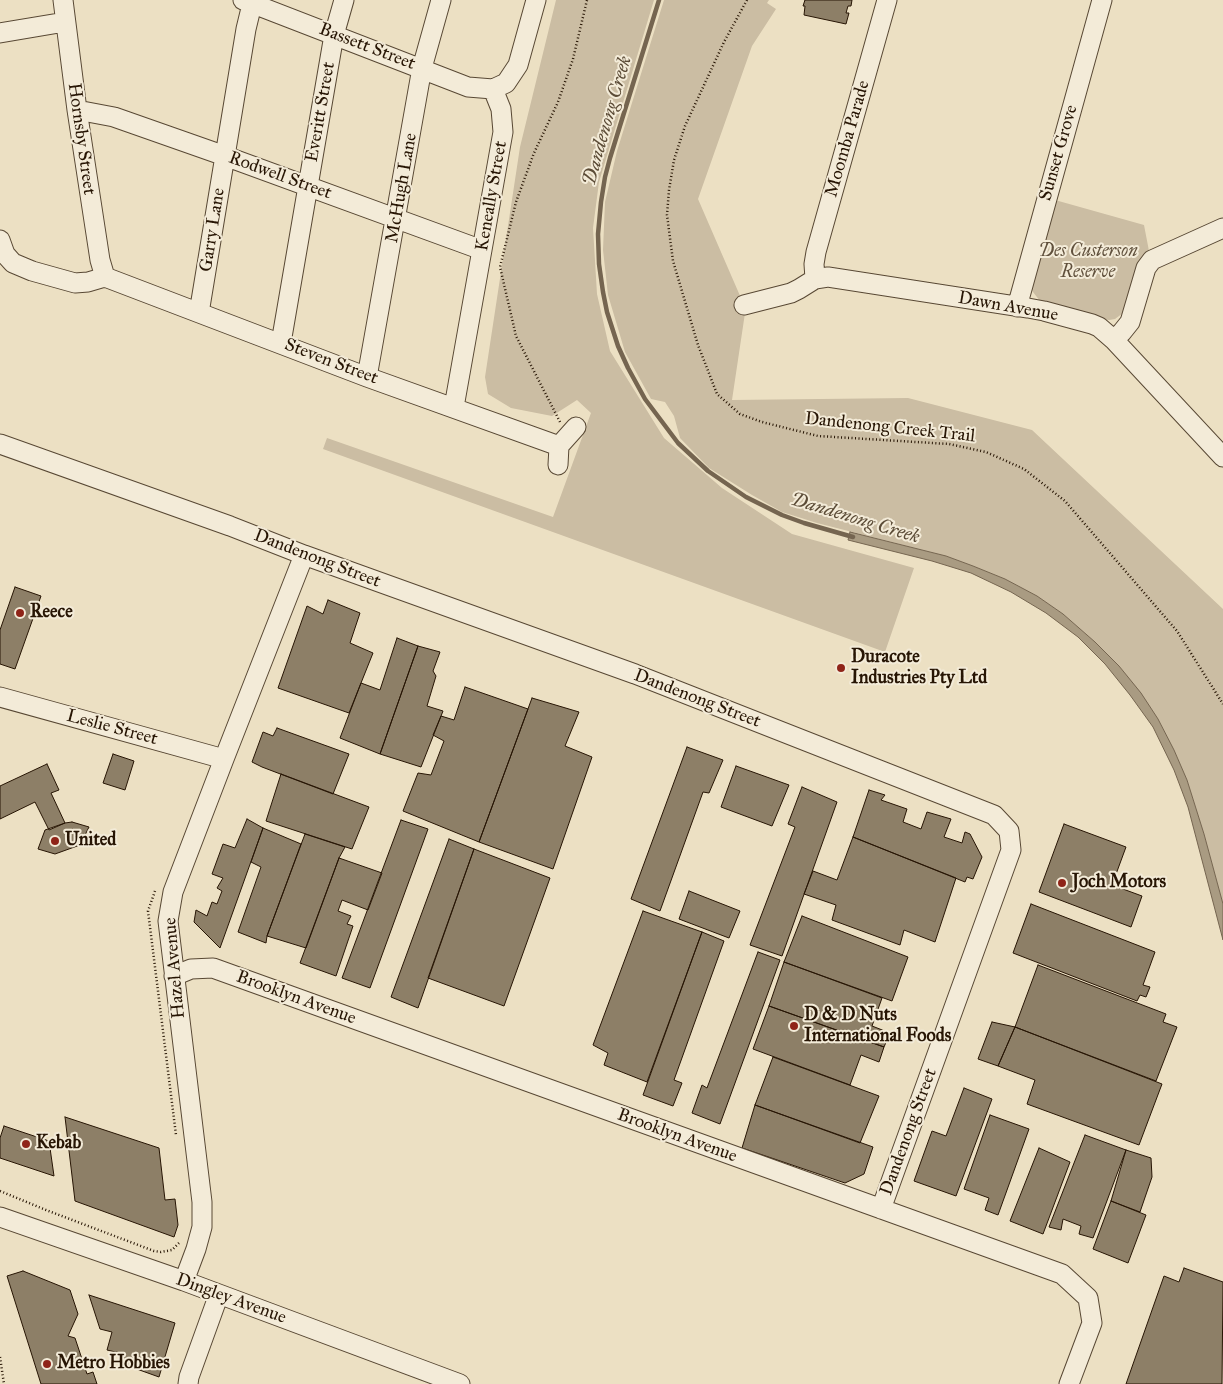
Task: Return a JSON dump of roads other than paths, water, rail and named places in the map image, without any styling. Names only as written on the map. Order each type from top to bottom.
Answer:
[{"type":"street","name":"Hornsby Street","points":[[62,0],[76,110],[100,260],[105,277]]},
{"type":"street","name":"Everitt Street","points":[[281,343],[334,35],[344,0]]},
{"type":"street","name":"McHugh Lane","points":[[368,377],[422,68],[441,0]]},
{"type":"street","points":[[493,88],[506,83],[518,65],[536,0]]},
{"type":"street","name":"Moomba Parade","points":[[815,279],[814,264],[816,252],[886,0]]},
{"type":"street","name":"Sunset Grove","points":[[1017,306],[1102,0]]},
{"type":"street","name":"Bassett Street","points":[[250,1],[468,87],[493,88]]},
{"type":"street","name":"Garry Lane","points":[[199,314],[250,1]]},
{"type":"street","points":[[0,33],[65,22]]},
{"type":"street","name":"Keneally Street","points":[[454,407],[503,132],[501,109],[493,88]]},
{"type":"street","name":"Rodwell Street","points":[[76,110],[114,117],[482,250]]},
{"type":"street","points":[[1114,340],[1130,322],[1146,268],[1152,260],[1223,228]]},
{"type":"street","points":[[0,240],[5,254],[13,263],[32,271],[75,282],[88,282],[105,277]]},
{"type":"street","name":"Steven Street","points":[[105,277],[368,377],[565,444]]},
{"type":"street","name":"Dawn Avenue","points":[[744,305],[790,293],[815,279],[828,277],[1017,306],[1092,324],[1099,327],[1114,340],[1223,457]]},
{"type":"street","name":"Dandenong Street","points":[[0,444],[635,674],[994,815],[1009,831],[1011,850],[881,1209]]},
{"type":"street","name":"Hazel Avenue","points":[[184,1281],[202,1227],[202,1202],[168,921],[173,892],[304,555]]},
{"type":"street","name":"Leslie Street","points":[[0,697],[224,759]]},
{"type":"street","name":"Brooklyn Avenue","points":[[174,976],[191,969],[213,968],[1062,1274],[1088,1298],[1092,1323],[1069,1384]]},
{"type":"street","name":"Dingley Avenue","points":[[0,1217],[184,1281],[460,1384]]},
{"type":"street","points":[[188,1384],[218,1294]]},
{"type":"waterway","name":"Dandenong Creek","points":[[659,0],[610,158],[601,202],[598,234],[599,264],[607,312],[618,346],[645,399],[678,443],[708,471],[746,497],[782,515],[853,537]]},
{"type":"place","name":"Reece","points":[[20,613]]},
{"type":"place","name":"Duracote Industries Pty Ltd","points":[[841,668]]},
{"type":"place","name":"United","points":[[55,841]]},
{"type":"place","name":"Joch Motors","points":[[1062,883]]},
{"type":"place","name":"D & D Nuts International Foods","points":[[794,1026]]},
{"type":"place","name":"Kebab","points":[[26,1144]]},
{"type":"place","name":"Metro Hobbies","points":[[47,1364]]},
{"type":"park label","name":"Des Custerson Reserve","points":[[1088,262]]}]
